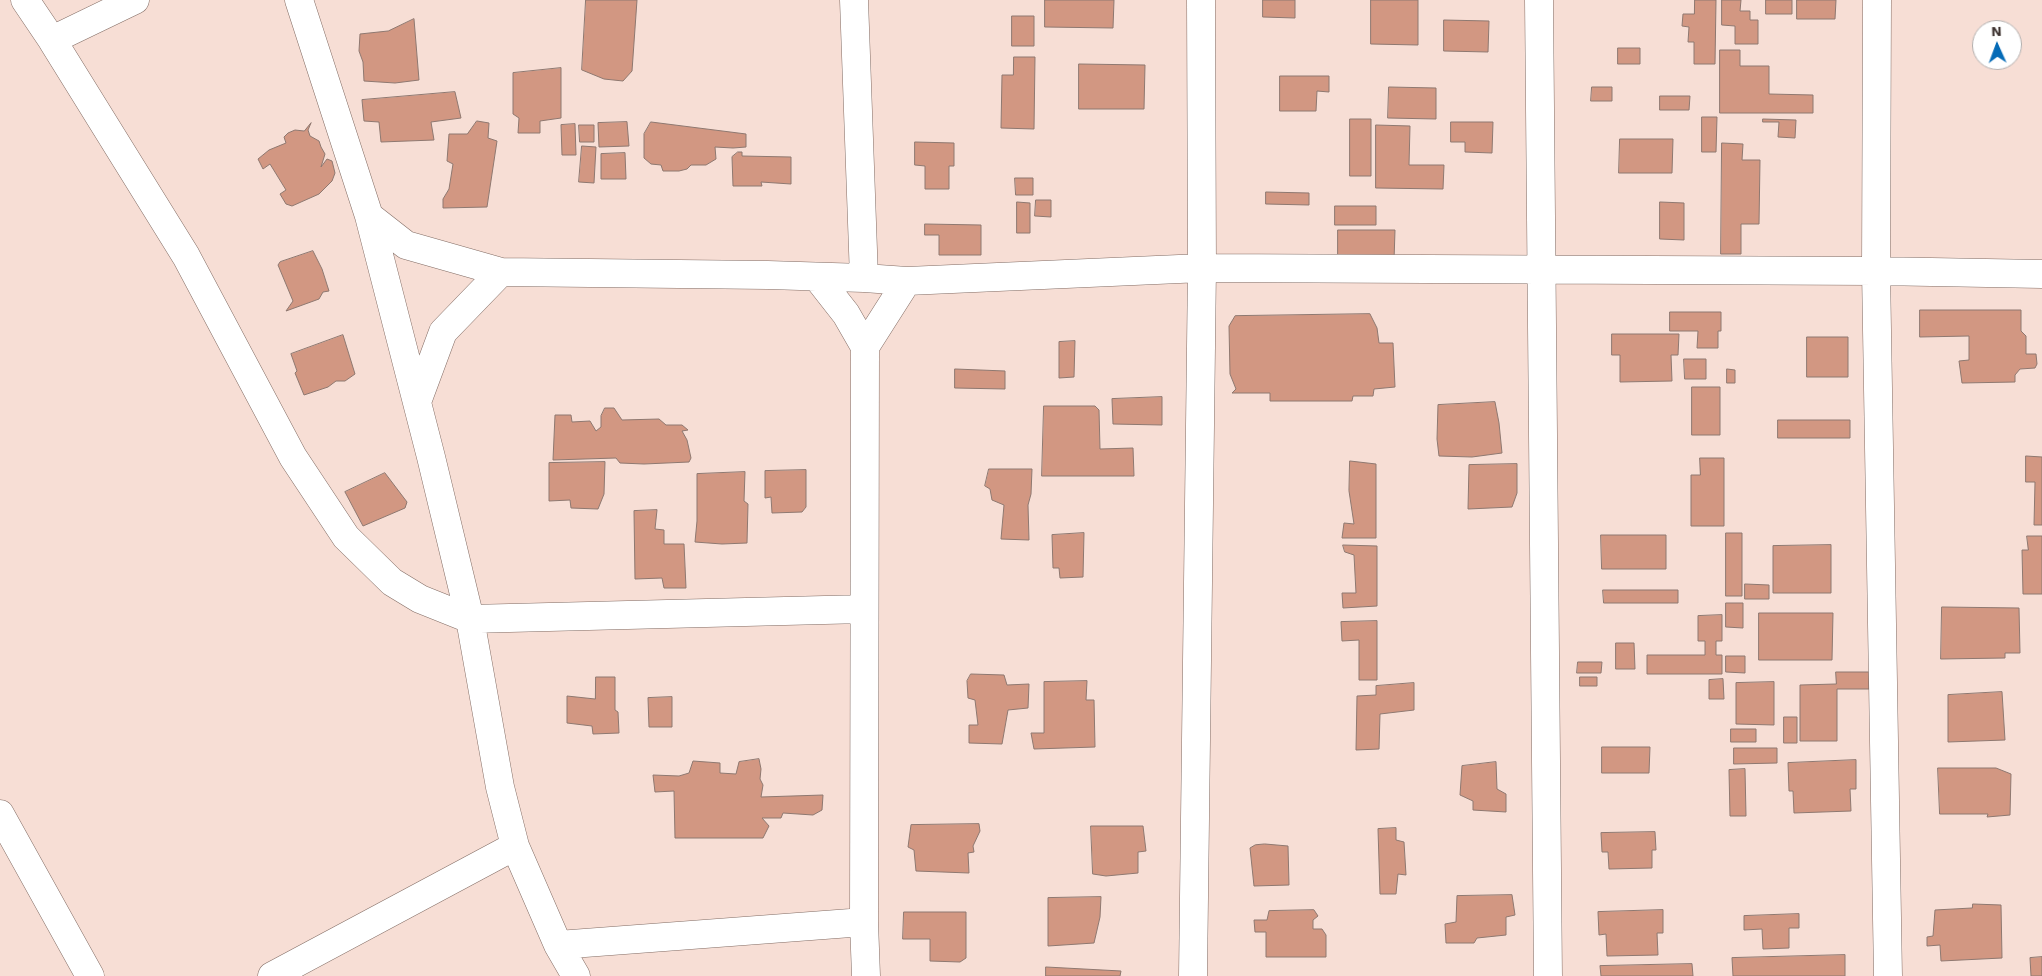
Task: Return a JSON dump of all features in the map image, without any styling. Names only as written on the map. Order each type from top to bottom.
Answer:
[{"type":"street","points":[[25,0],[52,40],[186,256],[293,457],[346,537],[392,582],[420,599],[470,619],[864,609]]},
{"type":"street","points":[[52,40],[135,0]]},
{"type":"street","points":[[300,0],[369,216],[417,402],[470,619],[500,787],[515,846],[558,945],[576,976]]},
{"type":"street","points":[[854,0],[864,278]]},
{"type":"street","points":[[1193,976],[1202,268],[1201,0]]},
{"type":"street","points":[[1539,0],[1548,976]]},
{"type":"street","points":[[1877,0],[1876,270],[1888,976]]},
{"type":"street","points":[[369,216],[406,245],[501,272],[864,278],[907,281],[1202,268],[1876,270],[2042,274]]},
{"type":"street","points":[[417,402],[443,332],[501,272]]},
{"type":"street","points":[[817,277],[846,314],[865,347],[864,922],[866,976]]},
{"type":"street","points":[[865,347],[907,281]]},
{"type":"street","points":[[0,814],[90,976]]},
{"type":"street","points":[[272,976],[515,846]]},
{"type":"street","points":[[558,945],[864,922]]},
{"type":"building","points":[[586,0],[637,0],[632,71],[623,81],[604,79],[582,70]]},
{"type":"building","points":[[1045,0],[1114,0],[1113,28],[1045,27]]},
{"type":"building","points":[[1263,0],[1295,0],[1295,18],[1263,17]]},
{"type":"building","points":[[1371,0],[1418,0],[1418,45],[1371,44]]},
{"type":"building","points":[[1695,0],[1716,0],[1715,64],[1694,64],[1694,42],[1688,42],[1689,27],[1682,26],[1683,14],[1694,14]]},
{"type":"building","points":[[1722,0],[1741,0],[1740,11],[1750,11],[1750,20],[1758,20],[1758,44],[1735,44],[1735,26],[1722,25]]},
{"type":"building","points":[[1766,0],[1792,0],[1792,14],[1766,14]]},
{"type":"building","points":[[1797,0],[1836,0],[1835,19],[1797,19]]},
{"type":"building","points":[[1012,16],[1034,16],[1034,46],[1012,46]]},
{"type":"building","points":[[414,19],[419,80],[395,83],[364,81],[363,62],[359,51],[360,34],[388,31]]},
{"type":"building","points":[[1444,20],[1489,21],[1488,52],[1444,51]]},
{"type":"building","points":[[1618,48],[1640,48],[1640,64],[1618,64]]},
{"type":"building","points":[[1720,50],[1740,50],[1740,66],[1769,66],[1769,94],[1813,95],[1813,113],[1720,113]]},
{"type":"building","points":[[1014,57],[1035,57],[1034,129],[1001,128],[1002,75],[1013,75]]},
{"type":"building","points":[[1079,64],[1145,65],[1144,109],[1079,109]]},
{"type":"building","points":[[561,68],[561,118],[540,121],[540,133],[518,133],[519,118],[513,114],[513,73]]},
{"type":"building","points":[[1280,76],[1329,76],[1329,92],[1317,91],[1316,111],[1280,111]]},
{"type":"building","points":[[1389,87],[1436,88],[1436,119],[1388,118]]},
{"type":"building","points":[[1592,87],[1612,87],[1612,101],[1591,101]]},
{"type":"building","points":[[455,92],[461,118],[431,122],[434,140],[381,142],[379,122],[364,121],[362,100]]},
{"type":"building","points":[[1660,96],[1690,96],[1689,110],[1660,110]]},
{"type":"building","points":[[1702,117],[1717,117],[1716,152],[1702,152]]},
{"type":"building","points":[[1350,119],[1371,119],[1371,176],[1350,176]]},
{"type":"building","points":[[1763,119],[1796,120],[1795,138],[1778,137],[1779,122],[1763,122]]},
{"type":"building","points":[[477,121],[489,123],[488,138],[497,141],[487,207],[443,208],[443,199],[449,189],[453,164],[447,161],[449,134],[467,134]]},
{"type":"building","points":[[627,122],[629,146],[599,147],[598,123]]},
{"type":"building","points":[[651,122],[746,134],[746,147],[715,147],[716,159],[706,165],[691,165],[687,169],[679,171],[663,171],[661,165],[651,164],[644,158],[644,134]]},
{"type":"building","points":[[1451,122],[1493,122],[1492,153],[1465,152],[1465,142],[1451,142]]},
{"type":"building","points":[[311,123],[308,130],[310,136],[319,141],[325,154],[321,167],[327,159],[332,161],[335,173],[332,181],[319,194],[292,206],[286,204],[280,194],[286,190],[270,164],[263,169],[258,159],[269,150],[286,143],[284,137],[288,133],[295,130],[304,131]]},
{"type":"building","points":[[575,124],[576,155],[562,155],[561,125]]},
{"type":"building","points":[[579,125],[594,125],[594,142],[580,142]]},
{"type":"building","points":[[1376,125],[1410,126],[1409,165],[1444,165],[1443,189],[1376,188]]},
{"type":"building","points":[[1620,139],[1673,139],[1672,173],[1619,173]]},
{"type":"building","points":[[915,142],[954,143],[954,166],[949,166],[949,189],[925,189],[925,166],[915,165]]},
{"type":"building","points":[[1722,143],[1743,144],[1742,160],[1760,160],[1759,224],[1741,224],[1741,254],[1721,254]]},
{"type":"building","points":[[582,146],[596,147],[594,183],[579,182]]},
{"type":"building","points":[[738,152],[742,152],[742,156],[791,157],[791,184],[761,182],[762,186],[733,186],[732,157]]},
{"type":"building","points":[[625,153],[626,179],[601,179],[601,154]]},
{"type":"building","points":[[1015,178],[1033,178],[1033,195],[1016,195]]},
{"type":"building","points":[[1266,192],[1309,193],[1309,205],[1266,204]]},
{"type":"building","points":[[1036,200],[1051,200],[1051,217],[1035,216]]},
{"type":"building","points":[[1017,202],[1030,203],[1030,233],[1017,233]]},
{"type":"building","points":[[1660,202],[1684,203],[1684,240],[1660,239]]},
{"type":"building","points":[[1335,206],[1376,206],[1376,225],[1335,225]]},
{"type":"building","points":[[925,224],[981,225],[981,255],[939,255],[939,235],[925,235]]},
{"type":"building","points":[[1338,230],[1395,230],[1394,261],[1338,261]]},
{"type":"building","points":[[313,251],[322,269],[329,291],[323,292],[319,299],[286,311],[293,301],[278,265],[280,262]]},
{"type":"building","points":[[1920,310],[2021,310],[2021,331],[2026,336],[2026,354],[2036,354],[2037,364],[2035,368],[2020,369],[2015,375],[2015,382],[1962,383],[1959,361],[1969,360],[1969,336],[1920,337]]},
{"type":"building","points":[[1670,312],[1721,312],[1721,331],[1718,331],[1718,348],[1697,348],[1698,331],[1670,331]]},
{"type":"building","points":[[1370,314],[1377,328],[1379,343],[1393,343],[1395,387],[1374,389],[1373,396],[1353,396],[1352,401],[1270,401],[1270,393],[1232,393],[1236,389],[1230,374],[1229,326],[1235,316]]},
{"type":"building","points":[[1612,334],[1679,334],[1678,355],[1671,355],[1672,381],[1620,382],[1620,355],[1612,355]]},
{"type":"building","points":[[343,335],[355,374],[345,381],[336,381],[328,387],[304,395],[295,373],[297,371],[291,354]]},
{"type":"building","points":[[1807,337],[1848,337],[1848,377],[1807,377]]},
{"type":"building","points":[[1075,341],[1074,377],[1059,378],[1059,342]]},
{"type":"building","points":[[1684,359],[1706,359],[1706,379],[1685,379]]},
{"type":"building","points":[[955,369],[1005,371],[1005,389],[955,388]]},
{"type":"building","points":[[1727,369],[1735,370],[1735,383],[1727,383]]},
{"type":"building","points":[[1692,387],[1720,387],[1720,435],[1692,435]]},
{"type":"building","points":[[1162,397],[1162,425],[1113,424],[1112,399]]},
{"type":"building","points":[[1495,402],[1502,453],[1472,457],[1439,456],[1437,439],[1438,405]]},
{"type":"building","points":[[1044,406],[1095,406],[1099,410],[1100,449],[1133,448],[1134,476],[1042,476]]},
{"type":"building","points":[[605,408],[614,408],[622,420],[659,419],[666,425],[682,425],[688,430],[682,431],[687,440],[691,458],[689,462],[620,463],[616,458],[553,460],[555,415],[571,415],[572,422],[590,421],[596,431],[601,427],[601,416]]},
{"type":"building","points":[[1778,420],[1850,420],[1850,438],[1778,438]]},
{"type":"building","points":[[2026,456],[2042,457],[2042,525],[2034,525],[2035,482],[2026,482]]},
{"type":"building","points":[[1700,458],[1724,458],[1724,526],[1691,526],[1691,475],[1700,475]]},
{"type":"building","points":[[1350,461],[1376,464],[1376,538],[1342,538],[1344,523],[1354,524],[1349,491]]},
{"type":"building","points":[[605,462],[604,494],[598,509],[571,508],[570,500],[549,501],[549,463]]},
{"type":"building","points":[[1517,464],[1517,493],[1512,507],[1468,509],[1469,465]]},
{"type":"building","points":[[989,469],[1032,469],[1031,494],[1028,505],[1029,540],[1001,539],[1004,505],[992,500],[990,489],[985,486]]},
{"type":"building","points":[[806,470],[806,507],[802,512],[772,513],[771,497],[765,498],[765,471]]},
{"type":"building","points":[[745,472],[744,501],[748,504],[747,543],[695,542],[697,474]]},
{"type":"building","points":[[385,473],[407,502],[405,508],[363,526],[345,492]]},
{"type":"building","points":[[657,510],[655,529],[664,530],[664,544],[684,544],[686,588],[664,588],[662,578],[635,579],[634,511]]},
{"type":"building","points":[[1084,533],[1083,577],[1060,578],[1059,568],[1053,568],[1052,535]]},
{"type":"building","points":[[1726,533],[1742,533],[1742,596],[1726,596]]},
{"type":"building","points":[[1601,535],[1666,535],[1666,569],[1602,569]]},
{"type":"building","points":[[2027,536],[2042,536],[2042,594],[2023,594],[2022,550],[2028,550]]},
{"type":"building","points":[[1343,545],[1377,546],[1377,606],[1343,608],[1342,593],[1356,593],[1354,555],[1345,552]]},
{"type":"building","points":[[1831,545],[1831,593],[1773,593],[1773,546]]},
{"type":"building","points":[[1745,584],[1769,585],[1769,599],[1745,599]]},
{"type":"building","points":[[1603,590],[1678,590],[1678,603],[1604,603]]},
{"type":"building","points":[[1726,603],[1743,603],[1743,628],[1726,627]]},
{"type":"building","points":[[1942,607],[2019,608],[2020,653],[2005,653],[2005,658],[1941,659]]},
{"type":"building","points":[[1759,613],[1833,613],[1832,660],[1759,660]]},
{"type":"building","points":[[1722,615],[1722,641],[1716,641],[1716,655],[1722,655],[1722,674],[1647,674],[1647,655],[1705,655],[1705,641],[1698,641],[1698,616]]},
{"type":"building","points":[[1377,621],[1377,680],[1359,680],[1359,640],[1342,641],[1341,622]]},
{"type":"building","points":[[1616,643],[1634,643],[1635,669],[1616,669]]},
{"type":"building","points":[[1726,656],[1745,656],[1745,673],[1726,672]]},
{"type":"building","points":[[1578,662],[1602,662],[1601,673],[1577,673]]},
{"type":"building","points":[[1836,672],[1869,672],[1869,689],[1837,689],[1837,741],[1800,741],[1800,685],[1836,684]]},
{"type":"building","points":[[971,674],[1004,675],[1007,685],[1029,684],[1028,708],[1008,710],[1002,744],[969,743],[969,725],[978,725],[975,700],[968,698],[967,681]]},
{"type":"building","points":[[596,677],[615,677],[615,710],[618,712],[619,733],[593,734],[592,726],[567,723],[567,696],[595,699]]},
{"type":"building","points":[[1580,677],[1597,677],[1597,686],[1580,686]]},
{"type":"building","points":[[1723,679],[1724,699],[1709,699],[1709,680]]},
{"type":"building","points":[[1087,681],[1086,700],[1094,700],[1095,747],[1034,749],[1031,733],[1044,733],[1044,682]]},
{"type":"building","points":[[1774,682],[1774,725],[1736,724],[1736,683]]},
{"type":"building","points":[[1414,683],[1414,710],[1380,714],[1379,749],[1356,750],[1357,696],[1376,695],[1376,686]]},
{"type":"building","points":[[2002,692],[2005,740],[1948,742],[1948,695]]},
{"type":"building","points":[[672,697],[672,727],[649,727],[648,698]]},
{"type":"building","points":[[1784,717],[1797,717],[1797,743],[1784,743]]},
{"type":"building","points":[[1731,729],[1756,729],[1756,742],[1731,742]]},
{"type":"building","points":[[1602,747],[1650,747],[1649,773],[1602,773]]},
{"type":"building","points":[[1734,748],[1777,748],[1777,763],[1734,764]]},
{"type":"building","points":[[759,759],[760,779],[763,785],[761,797],[823,795],[822,810],[813,815],[783,813],[781,818],[762,818],[769,826],[763,838],[675,838],[674,791],[655,792],[653,775],[679,776],[689,773],[693,761],[720,763],[720,773],[736,774],[739,762]]},
{"type":"building","points":[[1856,760],[1856,789],[1850,789],[1851,811],[1794,813],[1793,791],[1789,791],[1788,763]]},
{"type":"building","points":[[1496,762],[1497,789],[1506,794],[1506,812],[1473,810],[1473,801],[1460,795],[1462,766]]},
{"type":"building","points":[[1938,768],[1996,768],[2011,774],[2010,815],[1987,817],[1988,814],[1940,814]]},
{"type":"building","points":[[1745,769],[1746,816],[1730,816],[1729,770]]},
{"type":"building","points":[[979,824],[980,831],[973,846],[974,852],[968,853],[969,873],[916,871],[914,850],[908,847],[911,825]]},
{"type":"building","points":[[1091,826],[1143,826],[1146,851],[1138,852],[1138,873],[1106,876],[1093,874]]},
{"type":"building","points":[[1396,828],[1396,840],[1404,842],[1406,875],[1398,874],[1396,894],[1380,894],[1378,829]]},
{"type":"building","points":[[1655,832],[1656,850],[1652,850],[1652,868],[1609,869],[1608,852],[1602,852],[1601,833]]},
{"type":"building","points":[[1255,845],[1288,846],[1289,885],[1254,886],[1250,848]]},
{"type":"building","points":[[1512,895],[1515,915],[1506,917],[1506,935],[1477,938],[1474,943],[1446,943],[1445,924],[1456,922],[1457,896]]},
{"type":"building","points":[[1101,897],[1100,917],[1094,943],[1048,946],[1048,898]]},
{"type":"building","points":[[1973,904],[2001,905],[2002,958],[1941,961],[1940,945],[1927,946],[1927,937],[1933,936],[1935,910],[1972,908]]},
{"type":"building","points":[[1314,910],[1318,916],[1313,920],[1313,929],[1322,929],[1326,935],[1326,957],[1266,957],[1266,932],[1255,932],[1254,920],[1267,920],[1269,911]]},
{"type":"building","points":[[1663,910],[1663,933],[1657,933],[1658,955],[1607,956],[1606,934],[1599,935],[1598,912]]},
{"type":"building","points":[[904,912],[966,912],[966,958],[960,962],[930,961],[930,939],[903,939]]},
{"type":"building","points":[[1799,914],[1799,928],[1789,928],[1789,948],[1763,949],[1762,929],[1744,930],[1744,916]]},
{"type":"building","points":[[1845,955],[1845,976],[1733,976],[1732,958]]},
{"type":"building","points":[[2042,957],[2042,976],[2031,976],[2030,958]]},
{"type":"building","points":[[1692,964],[1693,976],[1601,976],[1600,966]]},
{"type":"building","points":[[1046,967],[1121,971],[1120,976],[1046,976]]}]
